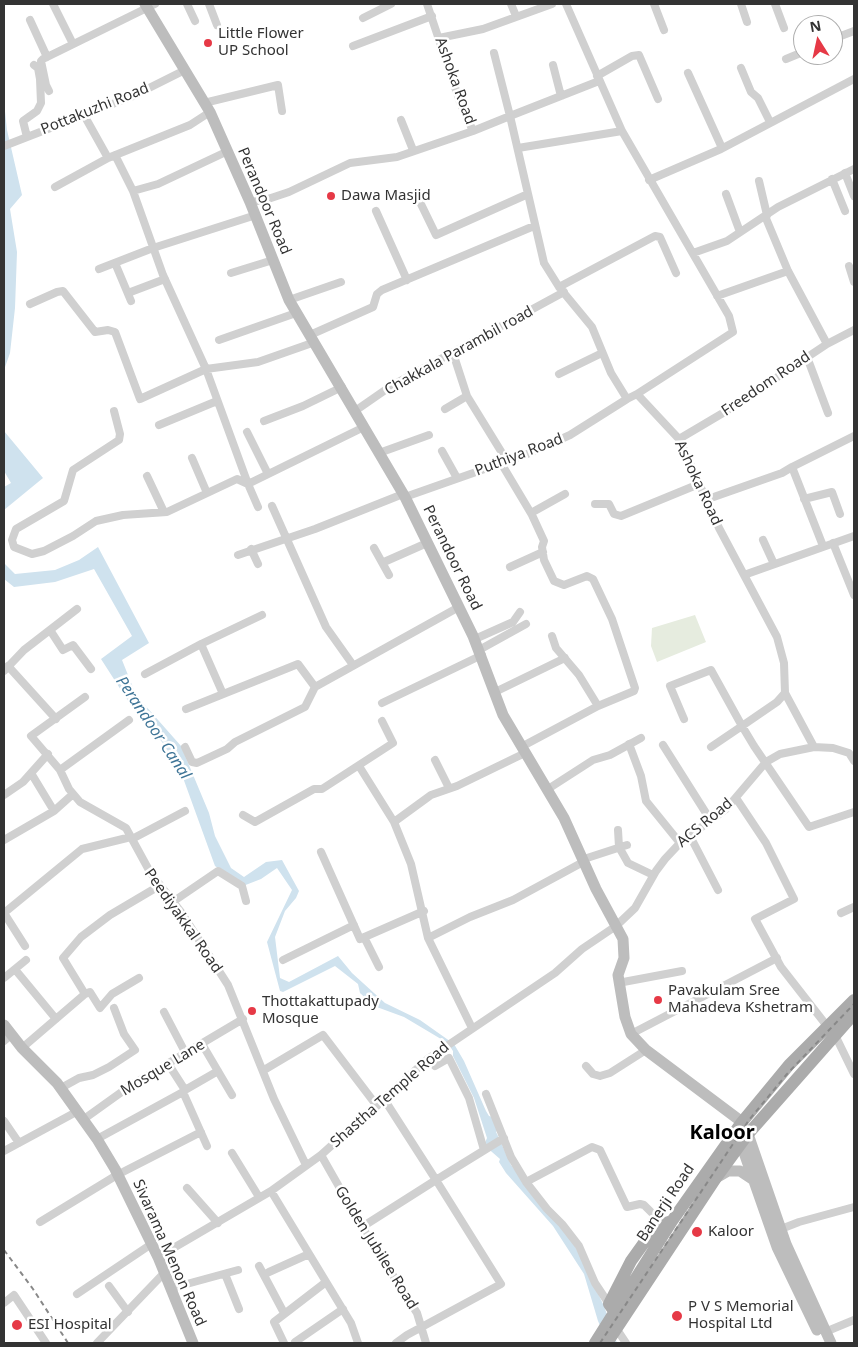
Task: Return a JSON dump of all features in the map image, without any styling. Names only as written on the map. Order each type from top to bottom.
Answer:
[{"type":"main road","name":"Perandoor Road","points":[[149,5],[207,108],[228,151],[256,215],[289,300],[404,495],[478,648],[503,715],[548,789],[623,939],[625,950],[618,975],[618,983],[624,1017],[631,1034],[646,1050],[742,1122]]},
{"type":"main road","name":"Banerji Road","points":[[600,1341],[616,1328],[645,1275],[667,1222],[741,1137],[779,1097],[854,1000]]},
{"type":"main road","name":"Banerji Road","points":[[742,1122],[788,1065],[854,1014]]},
{"type":"main road","name":"Sivarama Menon Road","points":[[6,1034],[61,1088],[97,1139],[117,1174],[150,1245],[165,1272],[193,1343]]},
{"type":"main road","points":[[767,1091],[779,1097]]},
{"type":"main road","name":"Perandoor Road","points":[[723,1108],[741,1137]]},
{"type":"main road","points":[[742,1122],[741,1137],[755,1181],[777,1231],[777,1247],[794,1274]]},
{"type":"main road","name":"Banerji Road","points":[[600,1341],[612,1307],[645,1275],[716,1178],[741,1137]]},
{"type":"main road","points":[[741,1137],[794,1274],[824,1337],[831,1343]]},
{"type":"main road","points":[[716,1178],[728,1170],[740,1171],[755,1181]]},
{"type":"main road","points":[[612,1307],[631,1261],[651,1233],[667,1222]]},
{"type":"street","points":[[53,4],[73,44]]},
{"type":"street","points":[[187,4],[195,20]]},
{"type":"street","points":[[209,4],[217,25]]},
{"type":"street","points":[[363,18],[391,4]]},
{"type":"street","name":"Ashoka Road","points":[[427,4],[460,102],[473,131],[561,96],[598,78],[632,56],[639,55],[658,99]]},
{"type":"street","points":[[511,4],[516,16]]},
{"type":"street","points":[[439,38],[482,29],[552,4]]},
{"type":"street","points":[[654,4],[664,30]]},
{"type":"street","points":[[741,4],[747,22]]},
{"type":"street","points":[[775,4],[784,28]]},
{"type":"street","points":[[49,91],[41,61],[149,5]]},
{"type":"street","points":[[494,53],[544,263],[561,290],[592,327],[602,353],[626,399],[637,394],[733,332],[729,316],[649,180],[622,130],[598,78],[570,5]]},
{"type":"street","points":[[353,46],[432,16]]},
{"type":"street","points":[[30,20],[47,57]]},
{"type":"street","points":[[786,59],[793,56]]},
{"type":"street","points":[[27,137],[23,121],[37,111],[41,103],[38,68],[34,65]]},
{"type":"street","points":[[553,65],[561,96]]},
{"type":"street","points":[[741,68],[751,92],[758,98],[770,122]]},
{"type":"street","name":"Pottakuzhi Road","points":[[8,145],[133,96],[185,70]]},
{"type":"street","points":[[688,73],[722,148]]},
{"type":"street","points":[[649,180],[722,148],[854,79]]},
{"type":"street","points":[[55,187],[111,156],[190,125],[207,108],[278,85],[282,112]]},
{"type":"street","points":[[84,115],[133,191],[165,279],[206,369],[258,507]]},
{"type":"street","points":[[401,120],[413,150]]},
{"type":"street","points":[[518,148],[622,130]]},
{"type":"street","points":[[250,202],[265,200],[289,192],[350,164],[397,157],[473,131]]},
{"type":"street","points":[[133,191],[158,184],[228,151]]},
{"type":"street","points":[[693,253],[727,241],[766,216],[832,179],[854,169]]},
{"type":"street","points":[[845,173],[854,196]]},
{"type":"street","points":[[832,179],[845,211]]},
{"type":"street","points":[[759,181],[766,216],[788,272],[828,344]]},
{"type":"street","points":[[419,200],[436,235],[528,194]]},
{"type":"street","points":[[726,194],[740,232]]},
{"type":"street","points":[[376,211],[406,280]]},
{"type":"street","points":[[99,269],[153,248],[256,215]]},
{"type":"street","points":[[30,304],[57,292],[64,292],[95,332],[108,330],[115,332],[140,399],[206,369],[258,362],[312,338],[373,307],[377,294],[534,226]]},
{"type":"street","name":"Chakkala Parambil road","points":[[355,411],[391,386],[453,353],[655,236],[660,238],[676,273]]},
{"type":"street","points":[[231,273],[273,260]]},
{"type":"street","points":[[115,263],[130,297],[165,279]]},
{"type":"street","points":[[849,266],[854,282]]},
{"type":"street","points":[[717,296],[788,272]]},
{"type":"street","points":[[289,300],[340,282]]},
{"type":"street","points":[[219,340],[296,313]]},
{"type":"street","name":"Freedom Road","points":[[679,439],[728,410],[828,344],[854,330]]},
{"type":"street","points":[[394,822],[431,795],[449,788],[523,750],[598,706],[635,690],[612,619],[593,579],[587,576],[564,585],[556,583],[544,560],[544,541],[504,462],[467,396],[453,353]]},
{"type":"street","points":[[559,374],[602,353]]},
{"type":"street","points":[[808,357],[828,414]]},
{"type":"street","points":[[264,421],[303,406],[342,387]]},
{"type":"street","name":"Ashoka Road","points":[[637,394],[679,439],[699,484],[708,499],[719,528],[777,637],[784,663],[784,693],[814,748]]},
{"type":"street","points":[[445,409],[467,396]]},
{"type":"street","name":"Puthiya Road","points":[[238,555],[404,495],[504,462],[570,435],[626,399]]},
{"type":"street","points":[[159,425],[217,401]]},
{"type":"street","points":[[114,411],[120,434],[119,440],[73,470],[64,501],[16,529],[12,540],[14,547],[32,554],[53,548],[96,521],[123,515],[165,512],[237,479],[248,484]]},
{"type":"street","points":[[248,484],[364,427]]},
{"type":"street","points":[[247,432],[268,474]]},
{"type":"street","points":[[379,454],[429,435]]},
{"type":"street","points":[[708,499],[782,473],[854,436]]},
{"type":"street","points":[[442,451],[457,478]]},
{"type":"street","points":[[192,458],[207,493]]},
{"type":"street","points":[[792,467],[823,546]]},
{"type":"street","points":[[147,476],[165,512]]},
{"type":"street","points":[[595,504],[608,504],[614,514],[621,516],[699,484]]},
{"type":"street","points":[[804,499],[832,492],[840,514]]},
{"type":"street","points":[[531,513],[565,494]]},
{"type":"street","points":[[272,506],[326,627],[353,665]]},
{"type":"street","points":[[744,575],[854,536]]},
{"type":"street","points":[[763,540],[774,564]]},
{"type":"street","points":[[384,562],[427,543]]},
{"type":"street","points":[[833,543],[854,595]]},
{"type":"street","points":[[374,548],[384,562],[389,575]]},
{"type":"street","points":[[251,549],[258,564]]},
{"type":"street","points":[[510,567],[543,552]]},
{"type":"street","points":[[185,747],[192,762],[203,762],[227,749],[235,742],[305,707],[315,687],[459,607]]},
{"type":"street","points":[[77,609],[24,650],[6,668],[56,719],[85,696]]},
{"type":"street","points":[[478,648],[513,622],[520,612]]},
{"type":"street","points":[[145,674],[201,644],[262,615]]},
{"type":"street","points":[[382,703],[478,648],[526,624]]},
{"type":"street","points":[[50,630],[63,650],[73,645],[91,669]]},
{"type":"street","points":[[552,636],[556,648],[598,706]]},
{"type":"street","points":[[201,644],[223,694]]},
{"type":"street","points":[[496,692],[565,658]]},
{"type":"street","points":[[186,710],[298,664],[315,687]]},
{"type":"street","points":[[684,719],[670,686],[710,670],[742,726],[809,827],[854,812]]},
{"type":"street","points":[[711,747],[777,702],[784,693]]},
{"type":"street","name":"Peediyakkal Road","points":[[56,719],[31,736],[60,770],[73,794],[80,802],[126,828],[140,856],[159,886],[174,902],[228,985],[264,1070],[274,1099],[306,1165]]},
{"type":"street","points":[[60,770],[130,720]]},
{"type":"street","points":[[243,815],[255,822],[314,789],[322,789],[359,766],[393,743],[382,721]]},
{"type":"street","points":[[548,789],[593,760],[610,755],[641,738]]},
{"type":"street","points":[[629,744],[646,800],[680,844]]},
{"type":"street","points":[[663,745],[711,821]]},
{"type":"street","points":[[849,753],[854,746]]},
{"type":"street","points":[[814,748],[833,748],[849,753],[854,761]]},
{"type":"street","name":"ACS Road","points":[[616,926],[635,908],[653,875],[680,844],[711,821],[736,798],[766,762],[780,754],[814,748]]},
{"type":"street","points":[[4,795],[24,782],[48,754]]},
{"type":"street","points":[[435,760],[449,788]]},
{"type":"street","points":[[359,766],[394,822],[411,864],[424,911],[428,938],[472,1028]]},
{"type":"street","points":[[31,773],[54,811]]},
{"type":"street","points":[[4,840],[39,817],[54,811],[73,794]]},
{"type":"street","points":[[736,798],[766,843],[794,899],[754,919],[777,958],[834,1028],[854,1074]]},
{"type":"street","points":[[25,946],[4,913],[82,850],[132,838],[185,811]]},
{"type":"street","points":[[618,830],[628,863],[653,875]]},
{"type":"street","points":[[690,836],[718,890]]},
{"type":"street","points":[[428,938],[470,917],[513,900],[584,860],[623,846]]},
{"type":"street","points":[[321,852],[360,939],[424,911]]},
{"type":"street","points":[[174,902],[218,871],[242,886],[246,901]]},
{"type":"street","points":[[85,994],[63,958],[81,937],[110,915],[159,886]]},
{"type":"street","points":[[841,913],[854,907]]},
{"type":"street","points":[[283,960],[354,925]]},
{"type":"street","name":"Shastha Temple Road","points":[[158,1258],[271,1190],[321,1155],[429,1058],[453,1040],[555,974],[582,949],[616,926]]},
{"type":"street","points":[[364,937],[379,967]]},
{"type":"street","points":[[631,1034],[777,958]]},
{"type":"street","points":[[4,978],[26,960]]},
{"type":"street","points":[[618,983],[682,971]]},
{"type":"street","points":[[18,973],[56,1019]]},
{"type":"street","points":[[22,1048],[85,994],[90,992],[100,1008],[112,994],[139,978]]},
{"type":"street","points":[[61,1088],[79,1078],[93,1075],[109,1067],[134,1050],[124,1034],[114,1008]]},
{"type":"street","points":[[164,1012],[186,1054]]},
{"type":"street","name":"Mosque Lane","points":[[4,1151],[81,1115],[169,1065],[243,1019]]},
{"type":"street","points":[[264,1070],[323,1035],[377,1106]]},
{"type":"street","points":[[202,1044],[232,1095]]},
{"type":"street","points":[[586,1066],[593,1074],[600,1076],[610,1073],[646,1050]]},
{"type":"street","points":[[429,1058],[435,1066],[449,1058],[469,1098],[485,1150]]},
{"type":"street","points":[[169,1065],[185,1090],[218,1071]]},
{"type":"street","points":[[97,1139],[183,1092],[207,1146]]},
{"type":"street","points":[[486,1094],[502,1139],[511,1157],[526,1182],[547,1210],[562,1224],[579,1246],[596,1283],[612,1307]]},
{"type":"street","points":[[384,1099],[501,1284],[396,1343]]},
{"type":"street","points":[[4,1121],[18,1143]]},
{"type":"street","points":[[117,1174],[201,1132]]},
{"type":"street","points":[[362,1227],[502,1139]]},
{"type":"street","points":[[526,1182],[592,1147],[600,1150],[627,1208],[644,1205],[667,1222]]},
{"type":"street","points":[[232,1153],[259,1197]]},
{"type":"street","name":"Golden Jubilee Road","points":[[321,1155],[362,1227],[417,1314],[426,1343]]},
{"type":"street","name":"Sivarama Menon Road","points":[[40,1222],[117,1174]]},
{"type":"street","points":[[186,1188],[218,1222]]},
{"type":"street","points":[[271,1190],[343,1310],[357,1343]]},
{"type":"street","points":[[777,1231],[854,1207]]},
{"type":"street","points":[[77,1294],[150,1245]]},
{"type":"street","points":[[269,1272],[309,1254]]},
{"type":"street","points":[[259,1266],[284,1314]]},
{"type":"street","points":[[172,1288],[238,1270]]},
{"type":"street","points":[[97,1343],[165,1272]]},
{"type":"street","points":[[225,1274],[239,1310]]},
{"type":"street","points":[[284,1343],[274,1322],[326,1282]]},
{"type":"street","points":[[109,1286],[128,1312]]},
{"type":"street","points":[[4,1303],[14,1295],[46,1343]]},
{"type":"street","points":[[295,1342],[343,1310]]},
{"type":"street","points":[[824,1337],[854,1320]]},
{"type":"street","points":[[616,1328],[626,1343]]},
{"type":"shaded area","points":[[695,615],[706,642],[657,662],[651,646],[652,628]]},
{"type":"water","points":[[4,102],[7,130],[22,195],[10,209],[17,252],[15,308],[10,353],[4,370]]},
{"type":"water","points":[[4,431],[43,478],[4,510],[4,487],[11,483],[4,471]]},
{"type":"water","name":"Perandoor Canal","points":[[98,547],[149,643],[122,660],[136,695],[181,746],[209,813],[215,836],[231,868],[244,877],[266,862],[282,860],[299,891],[296,898],[285,911],[275,937],[280,978],[289,982],[338,956],[352,973],[385,1003],[420,1020],[454,1044],[464,1061],[486,1111],[489,1116],[493,1117],[498,1130],[496,1132],[511,1165],[573,1242],[604,1306],[617,1343],[608,1343],[598,1321],[584,1274],[553,1226],[506,1173],[499,1162],[500,1159],[484,1145],[487,1138],[474,1098],[453,1056],[453,1051],[446,1042],[404,1017],[374,1006],[360,993],[358,984],[335,966],[283,992],[280,991],[267,942],[292,890],[277,868],[261,879],[243,886],[215,866],[182,775],[162,742],[128,701],[101,659],[132,636],[94,569],[55,582],[14,587],[4,579],[4,563],[15,574],[55,570],[79,560]]},
{"type":"railway","points":[[600,1343],[749,1120],[787,1074],[854,1004]]},
{"type":"railway","points":[[4,1250],[33,1289],[68,1343]]},
{"type":"place","name":"Little Flower UP School","points":[[208,43]]},
{"type":"place","name":"Dawa Masjid","points":[[331,196]]},
{"type":"place","name":"Pavakulam Sree Mahadeva Kshetram","points":[[658,1000]]},
{"type":"place","name":"Thottakattupady Mosque","points":[[252,1011]]},
{"type":"place","name":"Kaloor","points":[[697,1232]]},
{"type":"place","name":"P V S Memorial Hospital Ltd","points":[[677,1316]]},
{"type":"place","name":"ESI Hospital","points":[[17,1325]]},
{"type":"district","name":"Kaloor","points":[[722,1133]]}]
